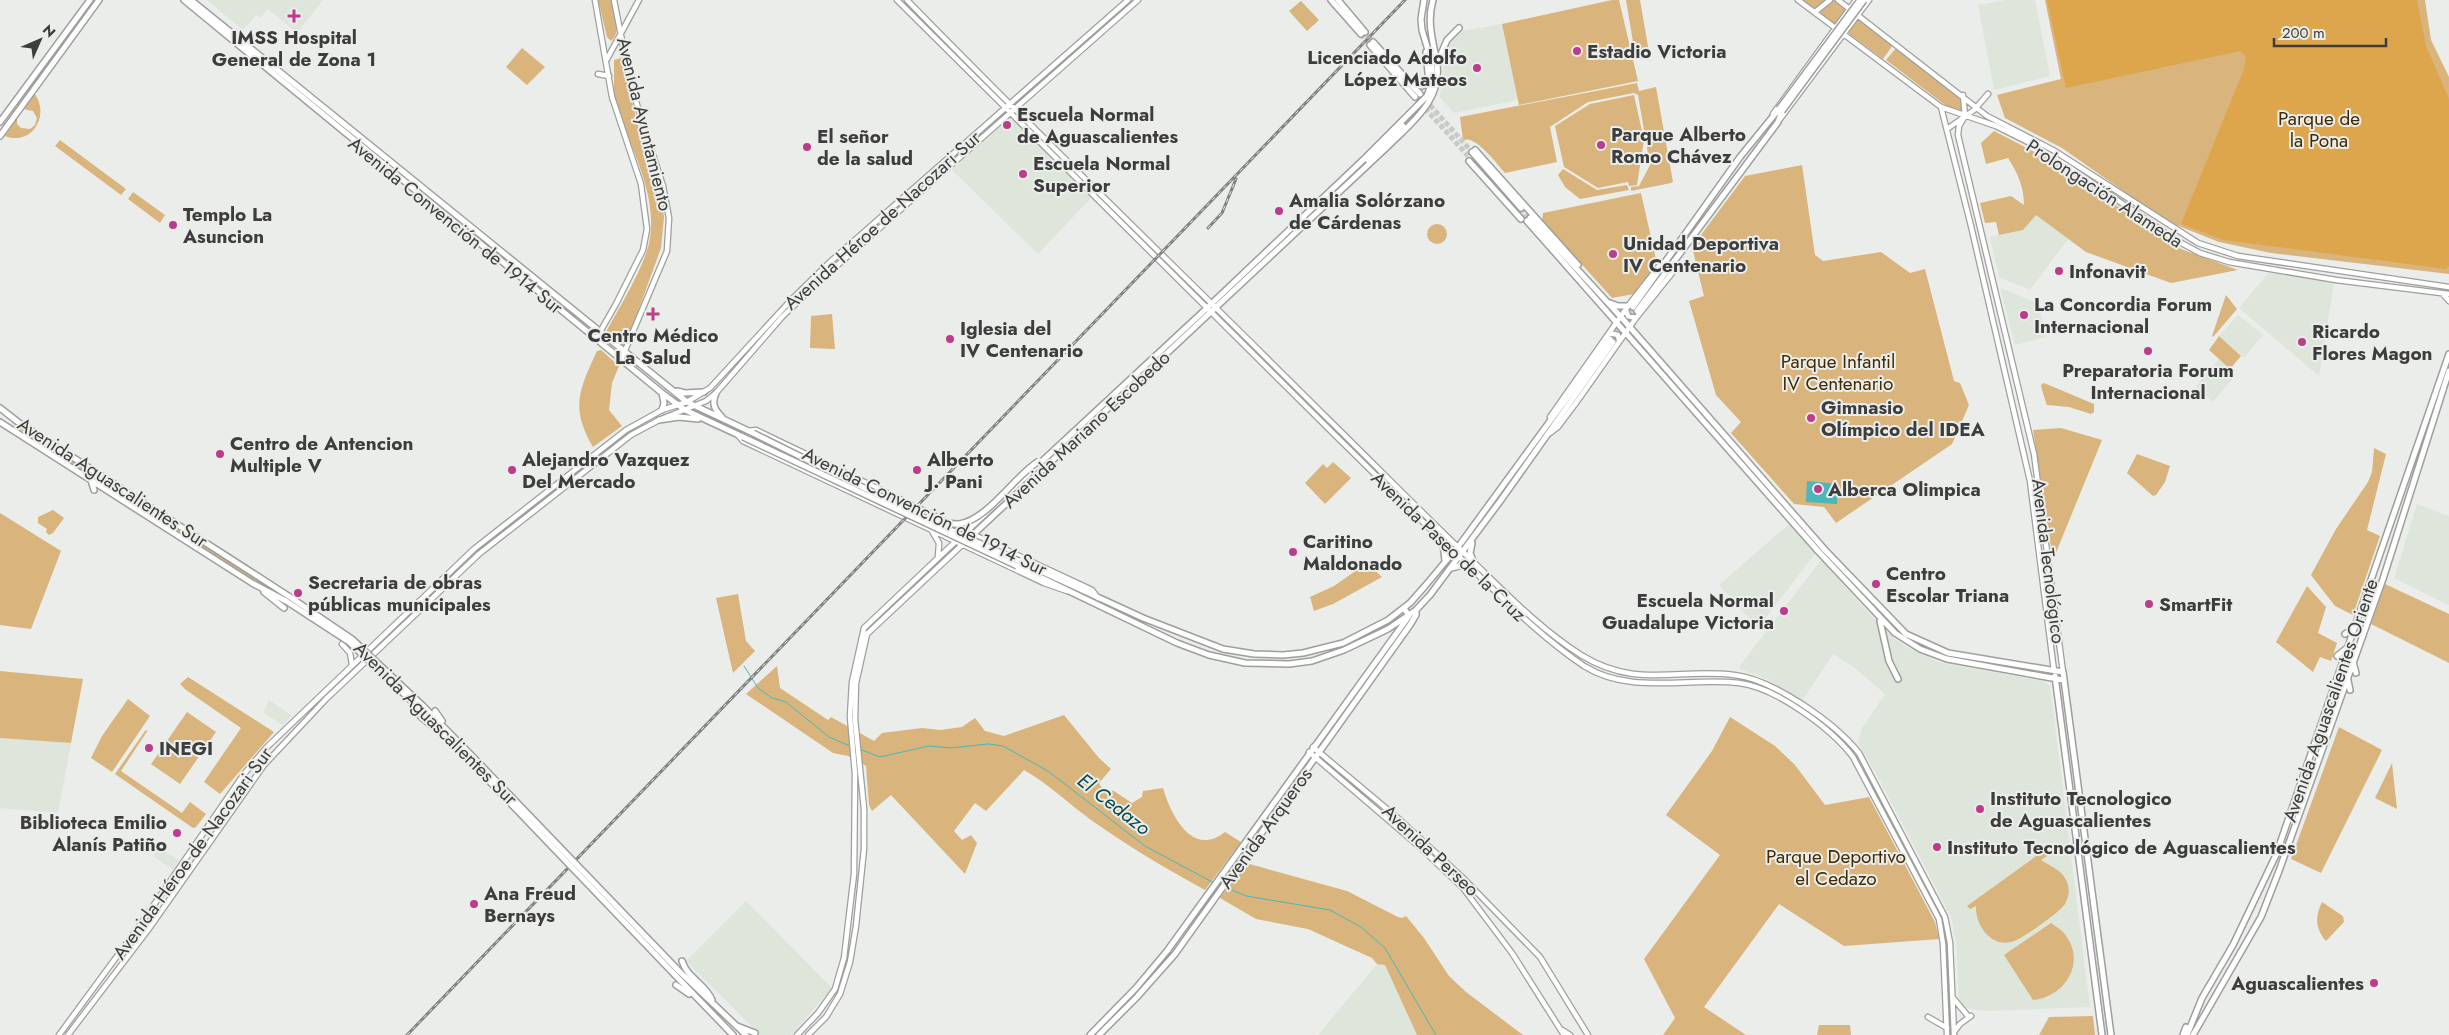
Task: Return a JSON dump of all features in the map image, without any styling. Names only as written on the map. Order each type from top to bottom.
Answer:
[{"type":"main road","points":[[0,122],[90,0]]},
{"type":"main road","points":[[0,136],[99,0]]},
{"type":"main road","name":"Avenida Convención de 1914 Sur","points":[[184,0],[685,410],[1050,578],[1191,639],[1223,649],[1254,654],[1283,655],[1303,653],[1343,642],[1366,633],[1404,608],[1456,549],[1548,422],[1613,339]]},
{"type":"main road","name":"Avenida Convención de 1914 Sur","points":[[191,0],[694,406],[1050,578],[1071,591],[1190,648],[1245,663],[1267,665],[1312,661],[1344,650],[1388,629],[1409,616]]},
{"type":"main road","name":"Avenida Ayuntamiento","points":[[595,0],[612,97],[641,184],[645,203],[646,229],[643,250],[596,339]]},
{"type":"main road","name":"Avenida Ayuntamiento","points":[[614,0],[631,86],[663,186],[670,218],[667,251],[622,360]]},
{"type":"main road","points":[[607,60],[639,0]]},
{"type":"main road","name":"Avenida Paseo de la Cruz","points":[[897,0],[1443,542],[1456,549]]},
{"type":"main road","name":"Avenida Paseo de la Cruz","points":[[907,0],[1014,109],[1214,305],[1461,555],[1540,624],[1598,664],[1612,670],[1640,675],[1717,674],[1743,676],[1779,690],[1837,730],[1859,753],[1945,917],[1950,943],[1954,1033]]},
{"type":"main road","name":"Avenida Héroe de Nacozari Sur","points":[[59,1035],[140,925],[244,774],[266,748],[474,549],[626,430],[662,410],[687,402],[710,388],[791,300],[830,262],[1128,0]]},
{"type":"main road","name":"Avenida Héroe de Nacozari Sur","points":[[68,1035],[148,930],[264,765],[326,699],[479,554],[631,436],[659,420],[694,406],[716,393],[782,317],[815,285],[1138,0]]},
{"type":"main road","points":[[1331,0],[1363,33],[1338,0]]},
{"type":"main road","points":[[1411,84],[1417,95],[1372,43],[1411,84],[1422,86],[1429,82],[1421,19],[1424,0]]},
{"type":"main road","points":[[1433,0],[1430,13],[1432,39],[1437,64]]},
{"type":"main road","name":"Prolongación Alameda","points":[[1798,0],[1852,38],[1942,107],[1996,126],[2041,149],[2174,239],[2200,253],[2229,262],[2336,280],[2449,294]]},
{"type":"main road","points":[[1815,12],[1830,0]]},
{"type":"main road","name":"Prolongación Alameda","points":[[1838,0],[1995,120],[2053,150],[2182,234],[2214,250],[2238,256],[2448,286]]},
{"type":"main road","points":[[1613,339],[1625,333],[1672,273],[1671,260],[1825,42],[1858,0]]},
{"type":"main road","points":[[1778,122],[1780,110],[1858,0]]},
{"type":"main road","points":[[1769,120],[1780,110],[1867,0]]},
{"type":"main road","points":[[1404,608],[1409,616],[1416,610],[1461,555],[1548,434],[1613,339],[1617,323],[1621,317],[1631,308],[1671,260],[1845,34],[1867,0]]},
{"type":"main road","points":[[1437,64],[1443,48],[1459,28]]},
{"type":"main road","points":[[1422,30],[1432,39]]},
{"type":"main road","points":[[1838,42],[1852,38]]},
{"type":"main road","points":[[1825,42],[1830,43],[1834,48]]},
{"type":"main road","name":"Avenida Mariano Escobedo","points":[[808,1035],[826,1017],[840,994],[850,962],[864,862],[864,809],[856,754],[852,682],[864,628],[938,557],[955,542],[970,533],[1209,310],[1427,96],[1432,87],[1433,70],[1426,47]]},
{"type":"main road","name":"Avenida Mariano Escobedo","points":[[1214,305],[1386,148],[1432,100],[1439,78],[1437,64]]},
{"type":"main road","points":[[598,74],[609,76]]},
{"type":"main road","points":[[1948,129],[1978,107],[1988,94]]},
{"type":"main road","name":"Avenida Tecnológico","points":[[1963,95],[1965,116],[1959,126],[1958,135],[2036,464],[2109,1035]]},
{"type":"main road","name":"Avenida Tecnológico","points":[[1942,107],[2030,481],[2102,1035]]},
{"type":"main road","points":[[1349,173],[1358,169],[1412,116]]},
{"type":"main road","points":[[1965,116],[1978,117],[2014,131]]},
{"type":"main road","points":[[1471,155],[1522,215],[1609,303],[1825,550],[1906,634],[1921,643],[1948,653],[2063,672]]},
{"type":"main road","points":[[1471,155],[1625,333],[1879,618],[1906,642],[1938,656],[2063,680]]},
{"type":"main road","points":[[1471,155],[1592,280],[1596,289]]},
{"type":"main road","points":[[2443,294],[2449,301]]},
{"type":"main road","points":[[1609,303],[1631,308]]},
{"type":"main road","points":[[1631,308],[1628,316],[1636,318]]},
{"type":"main road","name":"Avenida Aguascalientes Oriente","points":[[2193,1035],[2222,988],[2261,917],[2296,825],[2390,556],[2449,354]]},
{"type":"main road","name":"Avenida Aguascalientes Oriente","points":[[2187,1035],[2202,998],[2266,881],[2289,822],[2354,628],[2442,381],[2449,371]]},
{"type":"main road","points":[[672,390],[685,393],[704,392]]},
{"type":"main road","points":[[662,393],[664,402],[662,410]]},
{"type":"main road","points":[[716,393],[713,399],[714,405],[726,421]]},
{"type":"main road","name":"Avenida Aguascalientes Sur","points":[[0,408],[288,599],[349,642],[445,731],[677,973],[713,1003],[746,1035]]},
{"type":"main road","name":"Avenida Aguascalientes Sur","points":[[0,412],[8,415]]},
{"type":"main road","points":[[659,420],[679,417],[702,419]]},
{"type":"main road","name":"Avenida Aguascalientes Sur","points":[[1,420],[252,583],[288,599]]},
{"type":"main road","name":"Avenida Convención de 1914 Sur","points":[[750,432],[756,430],[891,494],[1092,590],[1098,598]]},
{"type":"main road","name":"Avenida Convención de 1914 Sur","points":[[740,436],[743,441],[955,542],[1044,583],[1062,590],[1071,591]]},
{"type":"main road","name":"Avenida Mariano Escobedo","points":[[853,718],[856,683],[867,634],[962,545],[982,518],[1042,460],[1068,440]]},
{"type":"main road","points":[[914,512],[952,524],[967,522],[985,510],[1042,460]]},
{"type":"main road","points":[[91,480],[94,490]]},
{"type":"main road","points":[[886,508],[892,501],[891,494]]},
{"type":"main road","points":[[916,522],[921,517],[921,509]]},
{"type":"main road","points":[[926,527],[924,520],[932,515]]},
{"type":"main road","points":[[955,526],[982,518]]},
{"type":"main road","points":[[153,527],[156,522]]},
{"type":"main road","points":[[931,529],[939,543],[938,557]]},
{"type":"main road","points":[[479,554],[481,547],[490,540],[490,537]]},
{"type":"main road","points":[[1449,570],[1457,566],[1471,564],[1472,540]]},
{"type":"main road","points":[[1443,542],[1445,562]]},
{"type":"main road","points":[[952,554],[962,550],[975,550]]},
{"type":"main road","name":"Avenida Paseo de la Cruz","points":[[1471,564],[1536,630],[1591,670],[1623,681],[1718,681],[1741,683],[1769,692],[1832,735],[1853,757],[1939,920],[1944,944],[1947,1035]]},
{"type":"main road","points":[[252,583],[284,608]]},
{"type":"main road","points":[[1410,603],[1416,610]]},
{"type":"main road","name":"Avenida Arqueros","points":[[1099,1035],[1136,998],[1175,954],[1410,625],[1416,615],[1416,610]]},
{"type":"main road","name":"Avenida Arqueros","points":[[1090,1035],[1146,977],[1409,616]]},
{"type":"main road","points":[[1879,618],[1888,661],[1898,679]]},
{"type":"main road","points":[[2345,634],[2354,628]]},
{"type":"main road","points":[[342,644],[350,653],[352,665]]},
{"type":"main road","points":[[2337,656],[2348,648]]},
{"type":"main road","points":[[2353,658],[2356,673]]},
{"type":"main road","points":[[1717,674],[1718,681]]},
{"type":"main road","points":[[2347,675],[2350,690]]},
{"type":"main road","points":[[435,712],[445,731]]},
{"type":"main road","points":[[420,717],[445,731]]},
{"type":"main road","name":"Avenida Perseo","points":[[1313,747],[1400,820],[1462,877],[1542,960],[1586,1034]]},
{"type":"main road","name":"Avenida Perseo","points":[[1309,752],[1454,879],[1481,910],[1516,958],[1564,1035]]},
{"type":"main road","name":"Avenida Mariano Escobedo","points":[[797,1035],[822,1008],[835,989],[844,958],[854,856],[856,754]]},
{"type":"main road","points":[[2261,873],[2266,881]]},
{"type":"main road","points":[[682,961],[684,968],[710,994],[713,1003]]},
{"type":"main road","name":"Avenida Aguascalientes Sur","points":[[677,973],[696,998],[733,1035]]},
{"type":"main road","points":[[676,985],[696,998]]},
{"type":"main road","points":[[1952,997],[1957,1006],[1970,1016],[1960,1024],[1954,1033]]},
{"type":"main road","points":[[1928,1017],[1947,1028]]},
{"type":"main road","points":[[737,1026],[755,1033]]},
{"type":"main road","points":[[1559,1028],[1570,1035]]},
{"type":"main road","points":[[2183,1035],[2186,1028]]},
{"type":"shaded area","name":"IMSS Hospital General de Zona 1","points":[[207,0],[323,0],[297,33],[268,9],[260,18],[256,15],[243,30]]},
{"type":"shaded area","points":[[2006,0],[2035,0],[2050,76],[1994,90],[1978,5]]},
{"type":"shaded area","name":"Licenciado Adolfo López Mateos","points":[[1502,24],[1518,100],[1454,113],[1439,96],[1444,80],[1443,57],[1447,46],[1461,31]]},
{"type":"shaded area","points":[[1010,117],[1091,198],[1038,254],[952,170]]},
{"type":"shaded area","points":[[2036,214],[2068,239],[2030,290],[1999,277],[1990,237],[2023,230]]},
{"type":"shaded area","name":"Ricardo Flores Magon","points":[[2269,272],[2334,283],[2319,376],[2239,308]]},
{"type":"shaded area","name":"La Concordia Forum Internacional","points":[[2000,288],[2038,303],[2046,337],[2015,345]]},
{"type":"shaded area","points":[[2238,315],[2263,335],[2244,358],[2219,336]]},
{"type":"shaded area","points":[[2219,359],[2236,375],[2213,402],[2196,386]]},
{"type":"shaded area","points":[[2417,504],[2449,516],[2449,605],[2394,578]]},
{"type":"shaded area","points":[[1789,524],[1815,554],[1758,628],[1719,585]]},
{"type":"shaded area","name":"Instituto Tecnologico de Aguascalientes","points":[[1821,560],[1877,622],[1895,639],[1912,650],[1941,663],[2042,681],[2050,686],[2090,1007],[1987,1011],[1965,1008],[1959,999],[1956,942],[1951,917],[1858,742],[1862,728],[1885,694],[1855,668],[1833,654],[1802,701],[1769,680],[1740,669],[1739,667]]},
{"type":"shaded area","points":[[269,700],[292,716],[282,725],[263,712]]},
{"type":"shaded area","points":[[0,738],[71,743],[58,813],[0,808]]},
{"type":"shaded area","points":[[159,848],[179,860],[173,870],[153,856]]},
{"type":"shaded area","points":[[746,901],[832,988],[791,1035],[760,1035],[686,961]]},
{"type":"shaded area","points":[[1377,964],[1385,965],[1417,1035],[1318,1035]]},
{"type":"green space","points":[[598,0],[612,0],[617,27],[611,41],[607,37]]},
{"type":"green space","name":"Estadio Victoria","points":[[1619,0],[1638,81],[1519,105],[1502,24]]},
{"type":"green space","points":[[1626,0],[1640,0],[1650,58],[1636,60]]},
{"type":"green space","points":[[1802,0],[1834,0],[1846,9],[1835,24]]},
{"type":"green space","name":"Parque de la Pona","points":[[2045,0],[2425,0],[2431,40],[2449,77],[2449,274],[2271,253],[2219,242],[2166,221],[2062,148],[2005,118],[1997,95],[2061,79]]},
{"type":"green space","name":"Parque de la Pona","points":[[2047,0],[2417,0],[2426,46],[2449,99],[2449,266],[2446,269],[2224,240],[2181,224],[2244,69],[2246,57],[2240,51],[2066,88]]},
{"type":"green space","points":[[1301,1],[1319,20],[1307,31],[1289,11]]},
{"type":"green space","points":[[1859,19],[1893,45],[1883,59],[1848,33]]},
{"type":"green space","points":[[522,48],[545,67],[527,85],[506,67]]},
{"type":"green space","points":[[1896,48],[1967,101],[1966,110],[1962,113],[1949,108],[1886,60]]},
{"type":"green space","points":[[621,58],[639,129],[660,185],[664,217],[661,248],[625,347],[606,332],[632,285],[648,249],[651,222],[646,188],[617,108],[614,92],[614,60]]},
{"type":"green space","points":[[1637,83],[1639,91],[1656,87],[1673,182],[1671,183],[1631,191],[1631,187],[1639,186],[1650,165],[1638,95],[1634,93],[1588,102],[1550,127],[1557,162],[1505,173],[1480,146],[1474,142],[1463,140],[1460,117]]},
{"type":"green space","points":[[34,93],[39,101],[40,110],[36,126],[31,133],[23,137],[5,136],[17,118],[17,124],[21,128],[30,129],[35,125],[37,118],[33,111],[23,109]]},
{"type":"green space","name":"Parque Alberto Romo Chávez","points":[[1634,95],[1644,140],[1637,185],[1629,186],[1628,182],[1598,188],[1564,167],[1555,126],[1590,104]]},
{"type":"green space","points":[[1994,131],[2048,159],[2181,249],[2238,270],[2171,283],[2086,252],[2036,215],[2023,230],[1999,235],[1996,222],[1985,223],[1980,203],[2011,196],[2024,205],[2024,199],[2020,181],[2008,158],[1986,164],[1981,143]]},
{"type":"green space","points":[[60,140],[126,189],[121,195],[55,146]]},
{"type":"green space","name":"Parque Infantil IV Centenario","points":[[1802,165],[1815,255],[1823,261],[1881,252],[1910,273],[1925,269],[1954,381],[1960,383],[1969,405],[1952,444],[1836,523],[1824,507],[1794,504],[1731,433],[1741,422],[1716,395],[1689,301],[1704,296],[1692,247],[1745,176]]},
{"type":"green space","points":[[1563,169],[1597,190],[1627,185],[1629,190],[1580,199],[1565,187],[1558,175]]},
{"type":"green space","points":[[133,192],[165,215],[160,223],[128,199]]},
{"type":"green space","name":"Unidad Deportiva IV Centenario","points":[[1641,193],[1657,264],[1634,294],[1612,298],[1542,220],[1543,213]]},
{"type":"green space","points":[[1437,224],[1444,227],[1447,234],[1444,241],[1437,244],[1430,241],[1427,234],[1430,227]]},
{"type":"green space","points":[[2226,295],[2237,309],[2213,337],[2212,336]]},
{"type":"green space","points":[[832,314],[835,349],[810,348],[811,316]]},
{"type":"green space","points":[[2219,336],[2241,356],[2230,369],[2209,350]]},
{"type":"green space","points":[[601,350],[619,366],[612,383],[609,410],[622,426],[593,447],[581,421],[579,410],[582,388],[586,377],[597,351]]},
{"type":"green space","points":[[2044,383],[2094,404],[2094,412],[2091,414],[2069,407],[2047,405],[2041,387]]},
{"type":"green space","points":[[14,425],[47,443],[288,599],[255,582],[44,447]]},
{"type":"green space","points":[[2061,428],[2102,440],[2055,555],[2052,553],[2033,430]]},
{"type":"green space","points":[[2374,448],[2386,454],[2367,530],[2380,536],[2353,615],[2335,606],[2311,575],[2336,529],[2368,482],[2372,472]]},
{"type":"green space","points":[[2137,454],[2170,466],[2165,482],[2156,495],[2153,496],[2127,473]]},
{"type":"green space","points":[[1333,462],[1351,478],[1325,504],[1305,483],[1323,464],[1327,468]]},
{"type":"green space","points":[[53,510],[64,518],[53,533],[49,535],[46,532],[47,529],[38,523],[38,517]]},
{"type":"green space","points":[[0,513],[61,551],[31,629],[0,625]]},
{"type":"green space","points":[[1367,563],[1382,577],[1333,604],[1314,611],[1310,597],[1334,586]]},
{"type":"green space","points":[[2385,584],[2449,614],[2449,663],[2371,624]]},
{"type":"green space","points":[[2307,586],[2326,607],[2318,633],[2337,643],[2331,661],[2320,657],[2313,672],[2276,642]]},
{"type":"green space","points":[[738,594],[746,641],[755,651],[733,673],[716,598]]},
{"type":"green space","points":[[777,666],[780,688],[828,720],[831,717],[874,741],[882,733],[922,728],[940,730],[962,727],[975,718],[985,731],[1004,736],[1064,715],[1099,758],[1111,769],[1099,783],[1103,790],[1114,791],[1132,803],[1142,797],[1143,791],[1163,788],[1177,821],[1193,837],[1203,840],[1213,839],[1225,832],[1241,842],[1205,890],[1119,839],[1024,770],[986,811],[975,803],[954,831],[962,840],[971,835],[977,843],[965,874],[891,795],[872,811],[869,805],[866,766],[848,756],[833,753],[746,694]]},
{"type":"green space","points":[[0,671],[83,679],[71,743],[0,738]]},
{"type":"green space","points":[[188,677],[274,732],[220,794],[204,782],[241,728],[186,690],[180,684]]},
{"type":"green space","points":[[128,699],[150,716],[112,772],[91,758],[102,736]]},
{"type":"green space","points":[[187,712],[216,732],[180,784],[151,764]]},
{"type":"green space","name":"Parque Deportivo el Cedazo","points":[[1730,717],[1775,746],[1795,765],[1825,805],[1869,797],[1935,922],[1939,939],[1844,946],[1779,904],[1704,1007],[1746,1035],[1663,1035],[1675,1018],[1644,959],[1720,855],[1666,815],[1712,751]]},
{"type":"green space","points":[[2339,727],[2382,750],[2321,873],[2291,859]]},
{"type":"green space","points":[[148,730],[121,771],[182,813],[190,802],[206,814],[196,827],[193,828],[115,774],[145,731]]},
{"type":"green space","points":[[2392,763],[2397,809],[2375,798]]},
{"type":"green space","points":[[2046,849],[2050,854],[2041,860],[2060,872],[2068,885],[2069,890],[2065,904],[2048,919],[2016,940],[2003,943],[1990,938],[1981,927],[1976,913],[1976,906],[1970,909],[1967,906]]},
{"type":"green space","points":[[1246,863],[1347,891],[1398,917],[1406,916],[1424,938],[1449,976],[1466,992],[1523,1035],[1417,1035],[1385,965],[1377,964],[1372,958],[1308,929],[1256,919],[1220,898]]},
{"type":"green space","points":[[2322,902],[2343,916],[2344,922],[2326,941],[2320,932],[2317,922]]},
{"type":"green space","points":[[2051,923],[2063,932],[2070,943],[2074,954],[2073,965],[2064,985],[2045,997],[2033,1000],[2004,955]]},
{"type":"green space","points":[[2093,1016],[2095,1035],[2039,1035],[2049,1017]]},
{"type":"green space","points":[[1819,1025],[1850,1025],[1851,1035],[1817,1035]]},
{"type":"water","points":[[1807,481],[1838,484],[1837,504],[1806,502]]},
{"type":"waterway","name":"El Cedazo","points":[[744,666],[758,688],[772,698],[786,702],[829,737],[850,746]]},
{"type":"waterway","name":"El Cedazo","points":[[854,747],[880,757],[929,746],[951,748],[988,744],[1003,746],[1048,771],[1145,846],[1214,883]]},
{"type":"waterway","name":"El Cedazo","points":[[1225,887],[1246,896],[1330,910],[1361,927],[1385,948],[1436,1035]]},
{"type":"tunnel","points":[[1365,32],[1373,42]]},
{"type":"tunnel","points":[[1361,34],[1370,45]]},
{"type":"tunnel","points":[[1420,94],[1472,152]]},
{"type":"tunnel","points":[[1415,97],[1468,156]]},
{"type":"tunnel","points":[[1412,116],[1419,110],[1419,101]]},
{"type":"tunnel","points":[[1521,208],[1530,218]]},
{"type":"tunnel","points":[[1517,210],[1527,221]]},
{"type":"tunnel","points":[[1611,337],[1633,307]]},
{"type":"tunnel","points":[[1613,342],[1637,311]]},
{"type":"railway","points":[[407,1035],[1405,0]]},
{"type":"railway","points":[[1208,228],[1222,213],[1236,179]]},
{"type":"place","name":"IMSS Hospital General de Zona 1","points":[[294,16]]},
{"type":"place","name":"Estadio Victoria","points":[[1577,51]]},
{"type":"place","name":"Licenciado Adolfo López Mateos","points":[[1477,68]]},
{"type":"place","name":"Escuela Normal de Aguascalientes","points":[[1007,125]]},
{"type":"place","name":"Parque Alberto Romo Chávez","points":[[1601,145]]},
{"type":"place","name":"El señor de la salud","points":[[807,147]]},
{"type":"place","name":"Escuela Normal Superior","points":[[1023,174]]},
{"type":"place","name":"Amalia Solórzano de Cárdenas","points":[[1279,211]]},
{"type":"place","name":"Templo La Asuncion","points":[[173,225]]},
{"type":"place","name":"Unidad Deportiva IV Centenario","points":[[1613,254]]},
{"type":"place","name":"Infonavit","points":[[2059,271]]},
{"type":"place","name":"Centro Médico La Salud","points":[[653,314]]},
{"type":"place","name":"La Concordia Forum Internacional","points":[[2024,315]]},
{"type":"place","name":"Iglesia del IV Centenario","points":[[950,339]]},
{"type":"place","name":"Ricardo Flores Magon","points":[[2302,342]]},
{"type":"place","name":"Preparatoria Forum Internacional","points":[[2148,351]]},
{"type":"place","name":"Gimnasio Olímpico del IDEA","points":[[1811,418]]},
{"type":"place","name":"Centro de Antencion Multiple V","points":[[220,454]]},
{"type":"place","name":"Alejandro Vazquez Del Mercado","points":[[512,470]]},
{"type":"place","name":"Alberto J. Pani","points":[[917,470]]},
{"type":"place","name":"Alberca Olimpica","points":[[1818,489]]},
{"type":"place","name":"Caritino Maldonado","points":[[1293,552]]},
{"type":"place","name":"Centro Escolar Triana","points":[[1876,584]]},
{"type":"place","name":"Secretaria de obras públicas municipales","points":[[298,593]]},
{"type":"place","name":"SmartFit","points":[[2149,604]]},
{"type":"place","name":"Escuela Normal Guadalupe Victoria","points":[[1784,611]]},
{"type":"place","name":"INEGI","points":[[149,748]]},
{"type":"place","name":"Instituto Tecnologico de Aguascalientes","points":[[1980,809]]},
{"type":"place","name":"Biblioteca Emilio Alanís Patiño","points":[[177,833]]},
{"type":"place","name":"Instituto Tecnológico de Aguascalientes","points":[[1937,847]]},
{"type":"place","name":"Ana Freud Bernays","points":[[474,904]]},
{"type":"place","name":"Aguascalientes","points":[[2374,983]]}]
